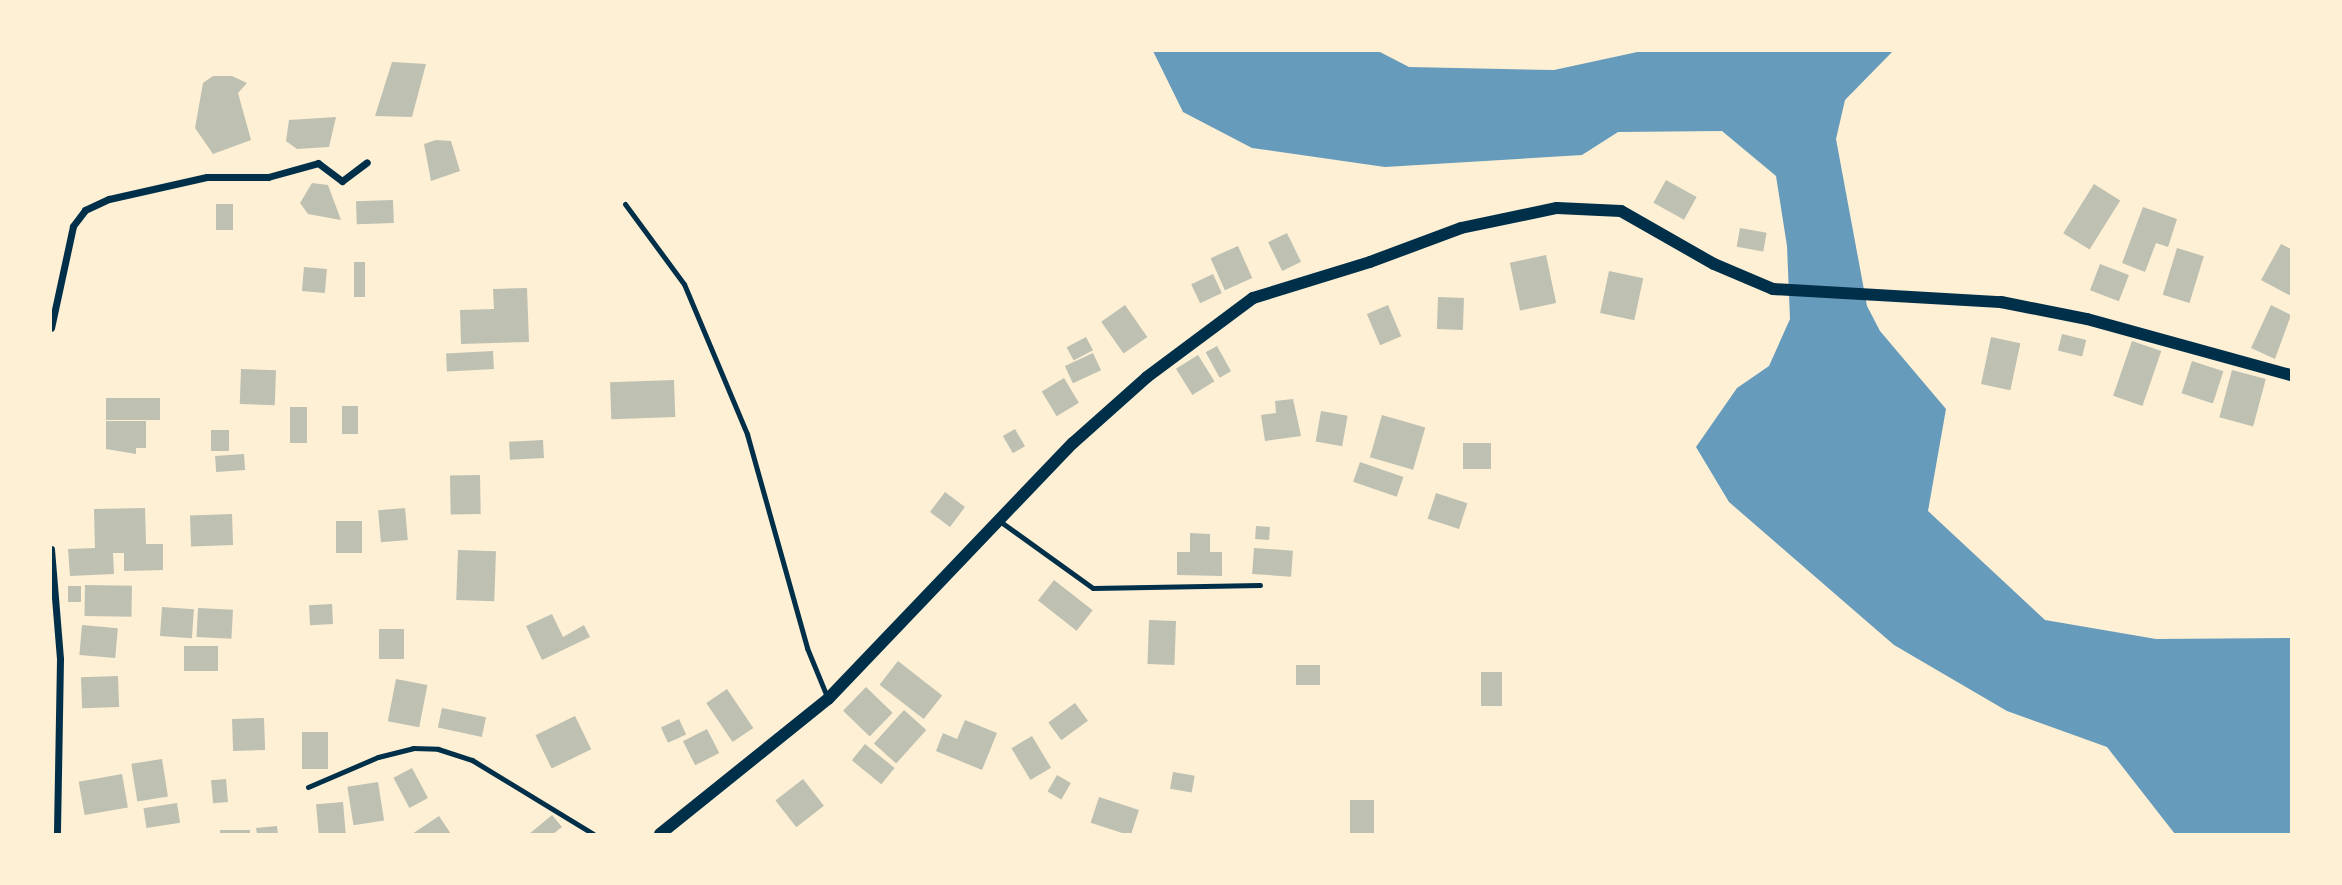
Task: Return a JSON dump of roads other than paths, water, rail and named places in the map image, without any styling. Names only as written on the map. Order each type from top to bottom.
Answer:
[{"type":"street","points":[[51,328],[73,226],[85,211],[109,199],[207,177],[268,177],[318,163],[342,181],[367,162]]},
{"type":"street","points":[[660,834],[828,699],[1001,522],[1073,443],[1147,377],[1253,298],[1370,262],[1461,228],[1557,208],[1621,211],[1714,264],[1773,289],[1869,292],[2000,302],[2087,319],[2291,375]]},
{"type":"street","points":[[51,548],[60,659],[57,834]]},
{"type":"lane","points":[[625,204],[684,284],[747,434],[807,648],[828,699]]},
{"type":"lane","points":[[1001,522],[1093,588],[1260,585]]},
{"type":"lane","points":[[308,787],[378,757],[413,748],[438,749],[472,760],[593,834]]},
{"type":"water","points":[[1153,51],[1378,51],[1409,67],[1554,70],[1642,51],[1893,51],[1845,100],[1836,139],[1867,306],[1880,331],[1946,409],[1928,511],[2045,620],[2156,639],[2291,638],[2291,834],[2175,834],[2107,747],[2007,711],[1894,645],[1729,502],[1696,447],[1737,388],[1769,366],[1790,319],[1787,246],[1776,176],[1722,131],[1618,132],[1582,155],[1385,167],[1252,148],[1183,112]]}]
